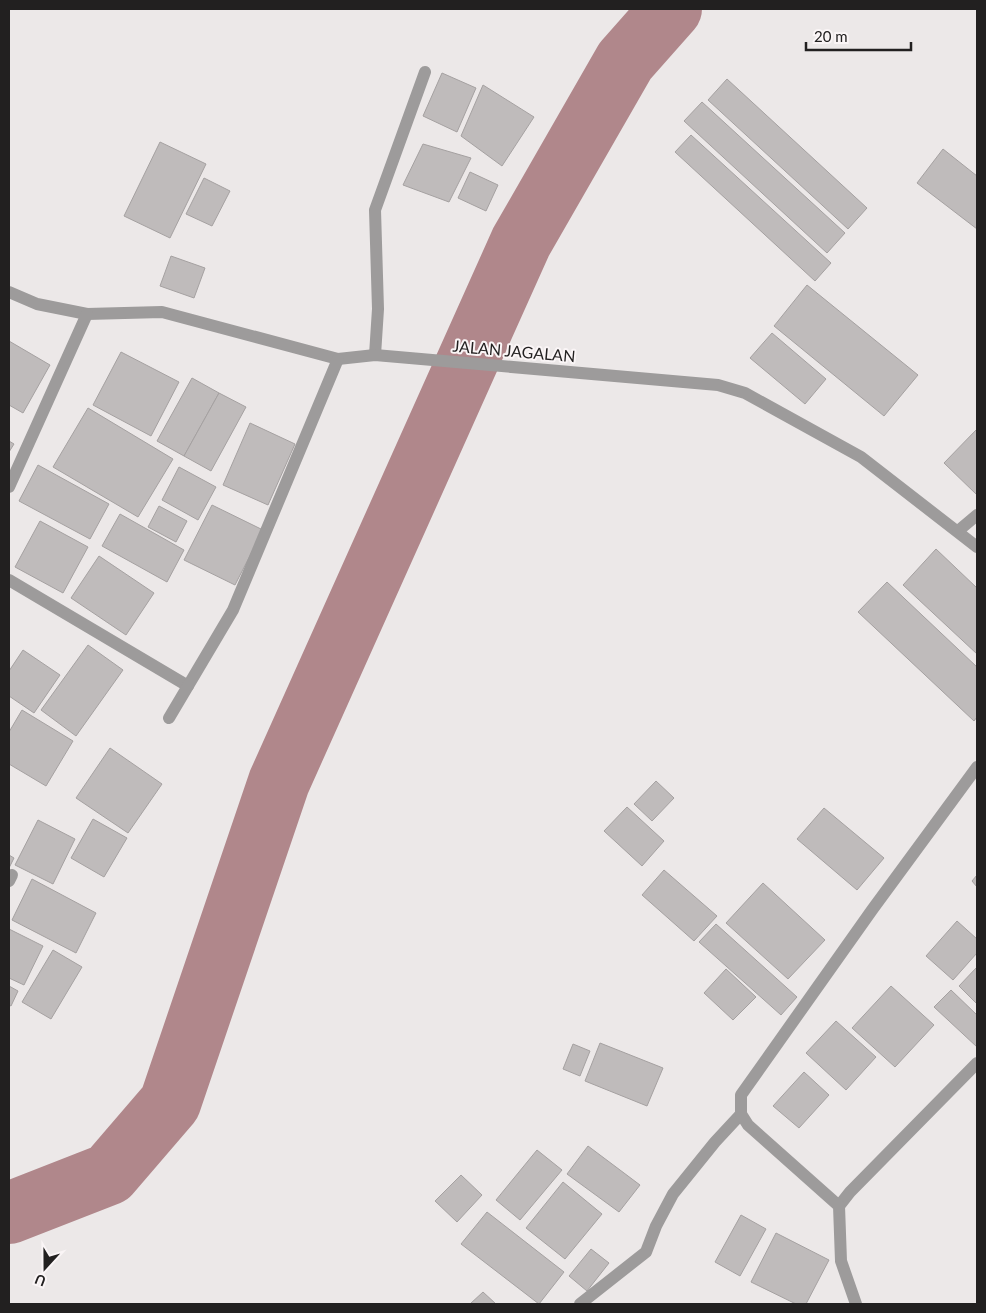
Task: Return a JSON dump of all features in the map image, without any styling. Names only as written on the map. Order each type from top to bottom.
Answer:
[{"type":"street","points":[[375,355],[378,309],[375,210],[425,72]]},
{"type":"street","name":"JALAN JAGALAN","points":[[9,292],[36,304],[86,314],[162,312],[338,359],[375,355],[718,385],[745,393],[861,457],[977,547]]},
{"type":"street","points":[[9,487],[86,314]]},
{"type":"street","points":[[169,718],[233,610],[338,359]]},
{"type":"street","points":[[958,531],[977,515]]},
{"type":"street","points":[[9,580],[188,686]]},
{"type":"street","points":[[839,1206],[748,1125],[741,1114],[741,1095],[872,910],[977,767]]},
{"type":"street","points":[[856,1304],[841,1261],[839,1206],[850,1192],[977,1063]]},
{"type":"street","points":[[580,1304],[646,1252],[656,1226],[673,1194],[714,1142],[741,1114]]},
{"type":"building","points":[[442,73],[476,88],[457,132],[423,116]]},
{"type":"building","points":[[727,79],[867,208],[848,229],[708,100]]},
{"type":"building","points":[[483,85],[534,117],[502,166],[461,136]]},
{"type":"building","points":[[702,102],[845,233],[827,253],[684,121]]},
{"type":"building","points":[[691,135],[831,263],[815,281],[675,152]]},
{"type":"building","points":[[160,142],[206,164],[170,238],[124,216]]},
{"type":"building","points":[[423,144],[471,158],[449,202],[403,185]]},
{"type":"building","points":[[943,149],[977,176],[977,229],[917,183]]},
{"type":"building","points":[[470,172],[498,185],[486,211],[458,198]]},
{"type":"building","points":[[204,178],[230,191],[212,226],[186,214]]},
{"type":"building","points":[[171,256],[205,268],[194,298],[160,286]]},
{"type":"building","points":[[807,285],[918,375],[884,416],[774,326]]},
{"type":"building","points":[[772,333],[826,379],[805,404],[750,358]]},
{"type":"building","points":[[9,341],[50,365],[23,413],[9,405]]},
{"type":"building","points":[[121,352],[179,382],[151,436],[93,405]]},
{"type":"building","points":[[192,378],[219,393],[184,456],[157,441]]},
{"type":"building","points":[[219,393],[246,407],[211,471],[184,456]]},
{"type":"building","points":[[88,408],[173,459],[138,517],[53,467]]},
{"type":"building","points":[[250,423],[295,444],[268,505],[223,485]]},
{"type":"building","points":[[977,429],[977,493],[976,494],[944,463]]},
{"type":"building","points":[[9,441],[14,444],[9,452]]},
{"type":"building","points":[[38,465],[109,504],[90,539],[19,501]]},
{"type":"building","points":[[179,467],[216,487],[198,520],[162,500]]},
{"type":"building","points":[[212,505],[263,530],[235,585],[184,560]]},
{"type":"building","points":[[159,506],[187,521],[176,542],[148,527]]},
{"type":"building","points":[[120,514],[184,550],[167,582],[102,546]]},
{"type":"building","points":[[40,521],[88,547],[63,593],[15,567]]},
{"type":"building","points":[[936,549],[977,588],[977,654],[903,585]]},
{"type":"building","points":[[99,556],[154,593],[126,635],[71,598]]},
{"type":"building","points":[[887,582],[977,667],[977,717],[974,721],[858,612]]},
{"type":"building","points":[[88,645],[123,670],[76,736],[41,710]]},
{"type":"building","points":[[23,650],[60,675],[34,713],[9,696],[9,671]]},
{"type":"building","points":[[22,710],[73,741],[46,786],[9,764],[9,732]]},
{"type":"building","points":[[110,748],[162,784],[128,833],[76,798]]},
{"type":"building","points":[[656,781],[674,798],[652,821],[634,804]]},
{"type":"building","points":[[627,807],[664,841],[642,866],[604,831]]},
{"type":"building","points":[[824,808],[884,858],[857,890],[797,839]]},
{"type":"building","points":[[93,819],[127,838],[104,877],[71,858]]},
{"type":"building","points":[[38,820],[75,839],[53,884],[15,865]]},
{"type":"building","points":[[9,855],[14,858],[9,868]]},
{"type":"building","points":[[664,870],[717,916],[694,941],[642,895]]},
{"type":"building","points":[[977,875],[977,887],[972,881]]},
{"type":"building","points":[[32,879],[96,913],[76,953],[12,920]]},
{"type":"building","points":[[763,883],[825,940],[788,979],[726,923]]},
{"type":"building","points":[[957,921],[977,939],[977,953],[953,980],[926,956]]},
{"type":"building","points":[[716,924],[797,997],[781,1015],[699,942]]},
{"type":"building","points":[[9,929],[43,946],[24,985],[9,978]]},
{"type":"building","points":[[53,950],[82,967],[51,1019],[22,1002]]},
{"type":"building","points":[[977,967],[977,1004],[959,986]]},
{"type":"building","points":[[726,969],[756,997],[733,1020],[704,993]]},
{"type":"building","points":[[9,986],[18,991],[11,1006],[9,1005]]},
{"type":"building","points":[[891,986],[934,1025],[895,1067],[852,1028]]},
{"type":"building","points":[[951,990],[977,1015],[977,1047],[934,1007]]},
{"type":"building","points":[[836,1021],[876,1057],[846,1090],[806,1053]]},
{"type":"building","points":[[600,1043],[663,1068],[647,1106],[585,1081]]},
{"type":"building","points":[[573,1044],[590,1051],[580,1076],[563,1069]]},
{"type":"building","points":[[804,1072],[829,1095],[799,1128],[773,1106]]},
{"type":"building","points":[[588,1146],[640,1185],[619,1212],[567,1174]]},
{"type":"building","points":[[537,1150],[562,1170],[520,1220],[496,1200]]},
{"type":"building","points":[[461,1175],[482,1195],[457,1222],[435,1201]]},
{"type":"building","points":[[563,1182],[602,1214],[565,1259],[526,1228]]},
{"type":"building","points":[[487,1212],[564,1272],[539,1304],[461,1244]]},
{"type":"building","points":[[741,1215],[766,1229],[740,1276],[715,1262]]},
{"type":"building","points":[[776,1233],[829,1260],[806,1304],[796,1304],[751,1282]]},
{"type":"building","points":[[591,1249],[609,1263],[587,1291],[569,1276]]},
{"type":"building","points":[[483,1292],[496,1304],[470,1304]]},
{"type":"waterway","points":[[9,1213],[109,1174],[170,1103],[279,782],[521,242],[625,61],[671,9]]}]
